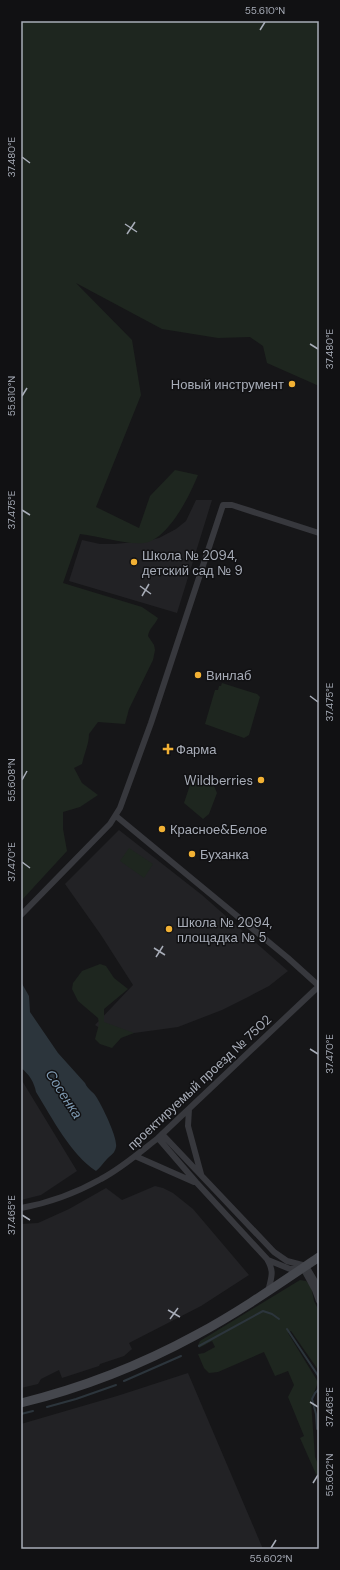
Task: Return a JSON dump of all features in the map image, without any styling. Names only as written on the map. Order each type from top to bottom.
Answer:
[{"type":"main road","points":[[21,1403],[83,1385],[145,1360],[197,1335],[268,1292],[319,1257]]},
{"type":"street","points":[[21,915],[110,824],[120,808],[153,715],[223,505],[232,505],[319,533]]},
{"type":"street","points":[[116,816],[283,953],[319,986]]},
{"type":"street","name":"проектируемый проезд № 7502","points":[[21,1208],[37,1206],[75,1192],[102,1179],[135,1156],[160,1136],[319,986]]},
{"type":"street","points":[[189,1109],[188,1126],[202,1176]]},
{"type":"street","points":[[160,1136],[202,1176],[274,1252],[287,1261],[304,1267],[319,1288]]},
{"type":"street","points":[[160,1136],[196,1182],[267,1259],[272,1268],[268,1292]]},
{"type":"street","points":[[135,1156],[196,1182]]},
{"type":"street","points":[[267,1259],[290,1269],[304,1267]]},
{"type":"street","points":[[304,1267],[319,1301]]},
{"type":"shaded area","points":[[21,21],[319,21],[319,386],[267,363],[263,346],[250,337],[218,338],[162,329],[76,283],[132,340],[141,395],[96,507],[139,528],[150,496],[175,470],[198,475],[184,505],[170,525],[153,540],[144,543],[129,543],[80,534],[63,583],[142,607],[158,618],[148,636],[154,645],[155,650],[153,660],[129,709],[125,724],[98,722],[89,734],[82,764],[74,768],[82,783],[98,795],[80,807],[63,812],[63,829],[67,851],[21,901]]},
{"type":"shaded area","name":"Школа № 2094, детский сад № 9","points":[[196,500],[212,500],[177,613],[69,581],[82,540],[100,544],[114,544],[146,541],[159,538],[176,529],[186,521]]},
{"type":"shaded area","points":[[222,683],[257,694],[260,697],[249,735],[244,738],[205,724],[215,690],[218,690]]},
{"type":"shaded area","points":[[192,779],[214,786],[217,793],[209,814],[203,819],[184,803]]},
{"type":"shaded area","name":"Школа № 2094, площадка № 5","points":[[119,830],[202,895],[288,971],[269,986],[248,997],[222,1010],[178,1027],[127,1034],[103,1030],[95,1025],[133,985],[101,935],[65,884]]},
{"type":"shaded area","points":[[129,848],[153,864],[144,878],[120,861]]},
{"type":"shaded area","points":[[100,964],[106,966],[114,978],[128,989],[104,1009],[104,1022],[134,1033],[121,1038],[112,1048],[100,1044],[95,1039],[99,1024],[98,1018],[78,1001],[72,989],[73,983],[82,971]]},
{"type":"shaded area","points":[[21,1079],[77,1171],[41,1195],[21,1200]]},
{"type":"shaded area","points":[[155,1186],[173,1193],[193,1209],[249,1275],[201,1306],[129,1343],[132,1349],[124,1356],[62,1378],[59,1370],[41,1379],[38,1384],[21,1388],[21,1224],[38,1223],[69,1209],[106,1188],[122,1200]]},
{"type":"shaded area","points":[[300,1280],[306,1281],[311,1286],[314,1301],[319,1311],[319,1371],[291,1331],[288,1333],[318,1382],[311,1401],[315,1457],[319,1466],[319,1481],[300,1438],[304,1436],[288,1397],[294,1385],[288,1371],[275,1376],[264,1352],[218,1372],[209,1373],[204,1368],[198,1354],[204,1353],[215,1347],[212,1341],[199,1348],[198,1345],[200,1341]]},
{"type":"shaded area","points":[[188,1373],[263,1549],[21,1549],[21,1424],[117,1396]]},
{"type":"water","points":[[21,982],[29,996],[30,1012],[58,1053],[96,1096],[115,1137],[116,1147],[113,1154],[96,1171],[78,1156],[70,1146],[36,1092],[31,1078],[21,1068]]},
{"type":"waterway","points":[[199,1346],[263,1311],[272,1314],[279,1319]]},
{"type":"waterway","name":"Сосенка","points":[[287,1329],[319,1377]]},
{"type":"waterway","points":[[124,1381],[181,1356]]},
{"type":"waterway","points":[[47,1407],[116,1385]]},
{"type":"waterway","name":"Сосенка","points":[[317,1429],[316,1414],[312,1399],[319,1389]]},
{"type":"waterway","points":[[21,1414],[33,1411]]},
{"type":"place","name":"Новый инструмент","points":[[292,384]]},
{"type":"place","name":"Школа № 2094, детский сад № 9","points":[[134,562]]},
{"type":"place","name":"Винлаб","points":[[198,675]]},
{"type":"place","name":"Фарма","points":[[168,749]]},
{"type":"place","name":"Wildberries","points":[[261,780]]},
{"type":"place","name":"Красное&Белое","points":[[162,829]]},
{"type":"place","name":"Буханка","points":[[192,854]]},
{"type":"place","name":"Школа № 2094, площадка № 5","points":[[169,929]]}]
